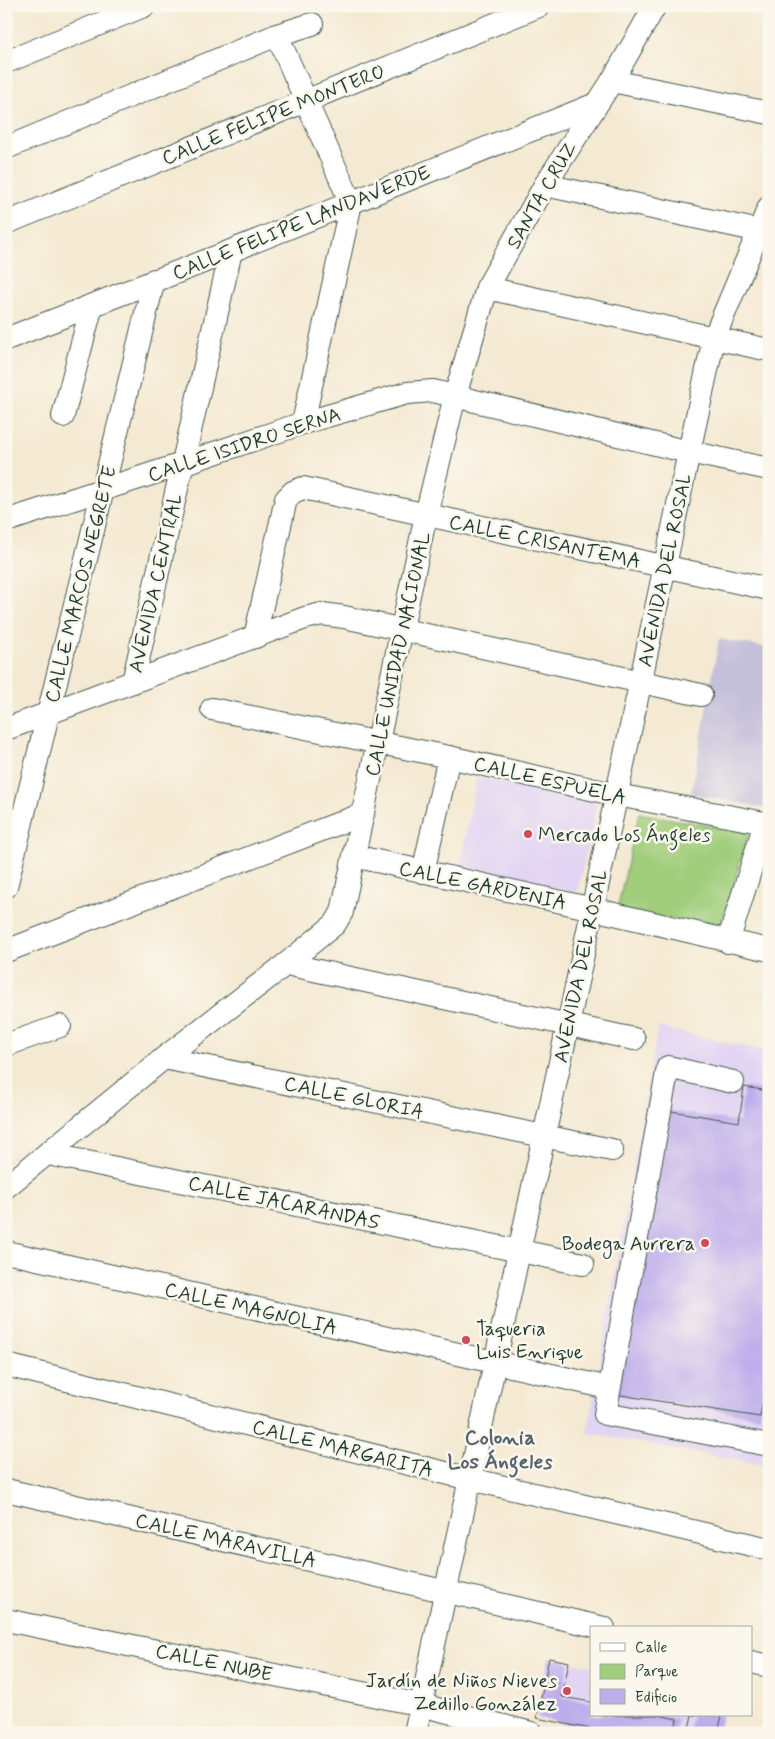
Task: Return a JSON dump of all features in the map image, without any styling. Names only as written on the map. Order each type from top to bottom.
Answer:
[{"type":"street","points":[[6,62],[144,6]]},
{"type":"street","name":"CALLE FELIPE MONTERO","points":[[6,223],[540,6]]},
{"type":"street","name":"SANTA CRUZ","points":[[455,396],[487,288],[545,185],[612,81],[655,6]]},
{"type":"street","points":[[6,148],[277,35],[312,24]]},
{"type":"street","points":[[277,35],[351,203],[303,423]]},
{"type":"street","points":[[612,81],[769,113]]},
{"type":"street","name":"CALLE FELIPE LANDAVERDE","points":[[6,338],[231,251],[596,104]]},
{"type":"street","points":[[545,185],[764,231]]},
{"type":"street","name":"AVENIDA DEL ROSAL","points":[[415,1733],[714,338],[764,231],[769,207]]},
{"type":"street","name":"AVENIDA CENTRAL","points":[[133,682],[231,251]]},
{"type":"street","name":"CALLE MARCOS NEGRETE","points":[[6,887],[154,280]]},
{"type":"street","points":[[487,288],[769,350]]},
{"type":"street","points":[[63,416],[92,305]]},
{"type":"street","name":"CALLE ISIDRO SERNA","points":[[6,521],[303,423],[407,393],[433,391],[689,452],[769,469]]},
{"type":"street","name":"CALLE UNIDAD NACIONAL","points":[[286,964],[335,924],[342,912],[426,515],[455,396]]},
{"type":"street","name":"CALLE CRISANTEMA","points":[[255,637],[286,500],[293,492],[303,488],[769,589]]},
{"type":"street","points":[[6,729],[305,618],[322,614],[344,616],[701,696]]},
{"type":"street","name":"CALLE ESPUELA","points":[[212,710],[449,757],[617,795],[765,823],[728,942]]},
{"type":"street","points":[[423,872],[449,757]]},
{"type":"street","points":[[6,951],[363,814]]},
{"type":"street","name":"CALLE GARDENIA","points":[[354,856],[769,950]]},
{"type":"street","points":[[6,1187],[164,1058],[286,964],[634,1039]]},
{"type":"street","points":[[6,1045],[60,1026]]},
{"type":"street","name":"CALLE GLORIA","points":[[164,1058],[612,1150]]},
{"type":"street","points":[[733,1082],[668,1067],[605,1414],[769,1445]]},
{"type":"street","name":"CALLE JACARANDAS","points":[[48,1154],[583,1264]]},
{"type":"street","name":"CALLE MAGNOLIA","points":[[6,1252],[609,1388]]},
{"type":"street","name":"CALLE MARGARITA","points":[[6,1365],[470,1479],[769,1549]]},
{"type":"street","name":"CALLE MARAVILLA","points":[[6,1490],[595,1626]]},
{"type":"street","name":"CALLE NUBE","points":[[6,1620],[421,1705],[531,1733]]},
{"type":"street","points":[[752,1662],[769,1666]]},
{"type":"shaded area","points":[[719,639],[769,648],[769,809],[691,794]]},
{"type":"shaded area","name":"Mercado Los Ángeles","points":[[477,777],[597,802],[577,893],[460,865]]},
{"type":"shaded area","name":"Bodega Aurrera","points":[[658,1027],[769,1052],[769,1466],[587,1433]]},
{"type":"shaded area","name":"Jardín de Niños Nieves Zedillo González","points":[[549,1658],[590,1666],[590,1716],[722,1716],[718,1733],[610,1733],[537,1718]]},
{"type":"green space","points":[[639,813],[749,833],[720,928],[617,910]]},
{"type":"building","name":"Bodega Aurrera","points":[[744,1087],[769,1091],[769,1365],[760,1417],[614,1394],[665,1110],[739,1122]]},
{"type":"building","name":"Jardín de Niños Nieves Zedillo González","points":[[549,1658],[569,1662],[562,1697],[590,1702],[590,1716],[664,1716],[677,1719],[675,1733],[610,1733],[537,1718]]},
{"type":"building","points":[[692,1716],[722,1716],[718,1733],[688,1733]]},
{"type":"place","name":"Mercado Los Ángeles","points":[[528,834]]},
{"type":"place","name":"Bodega Aurrera","points":[[705,1243]]},
{"type":"place","name":"Taqueria Luis Enrique","points":[[466,1340]]},
{"type":"place","name":"Jardín de Niños Nieves Zedillo González","points":[[567,1691]]},
{"type":"district","name":"Colonia Los Ángeles","points":[[500,1449]]}]
